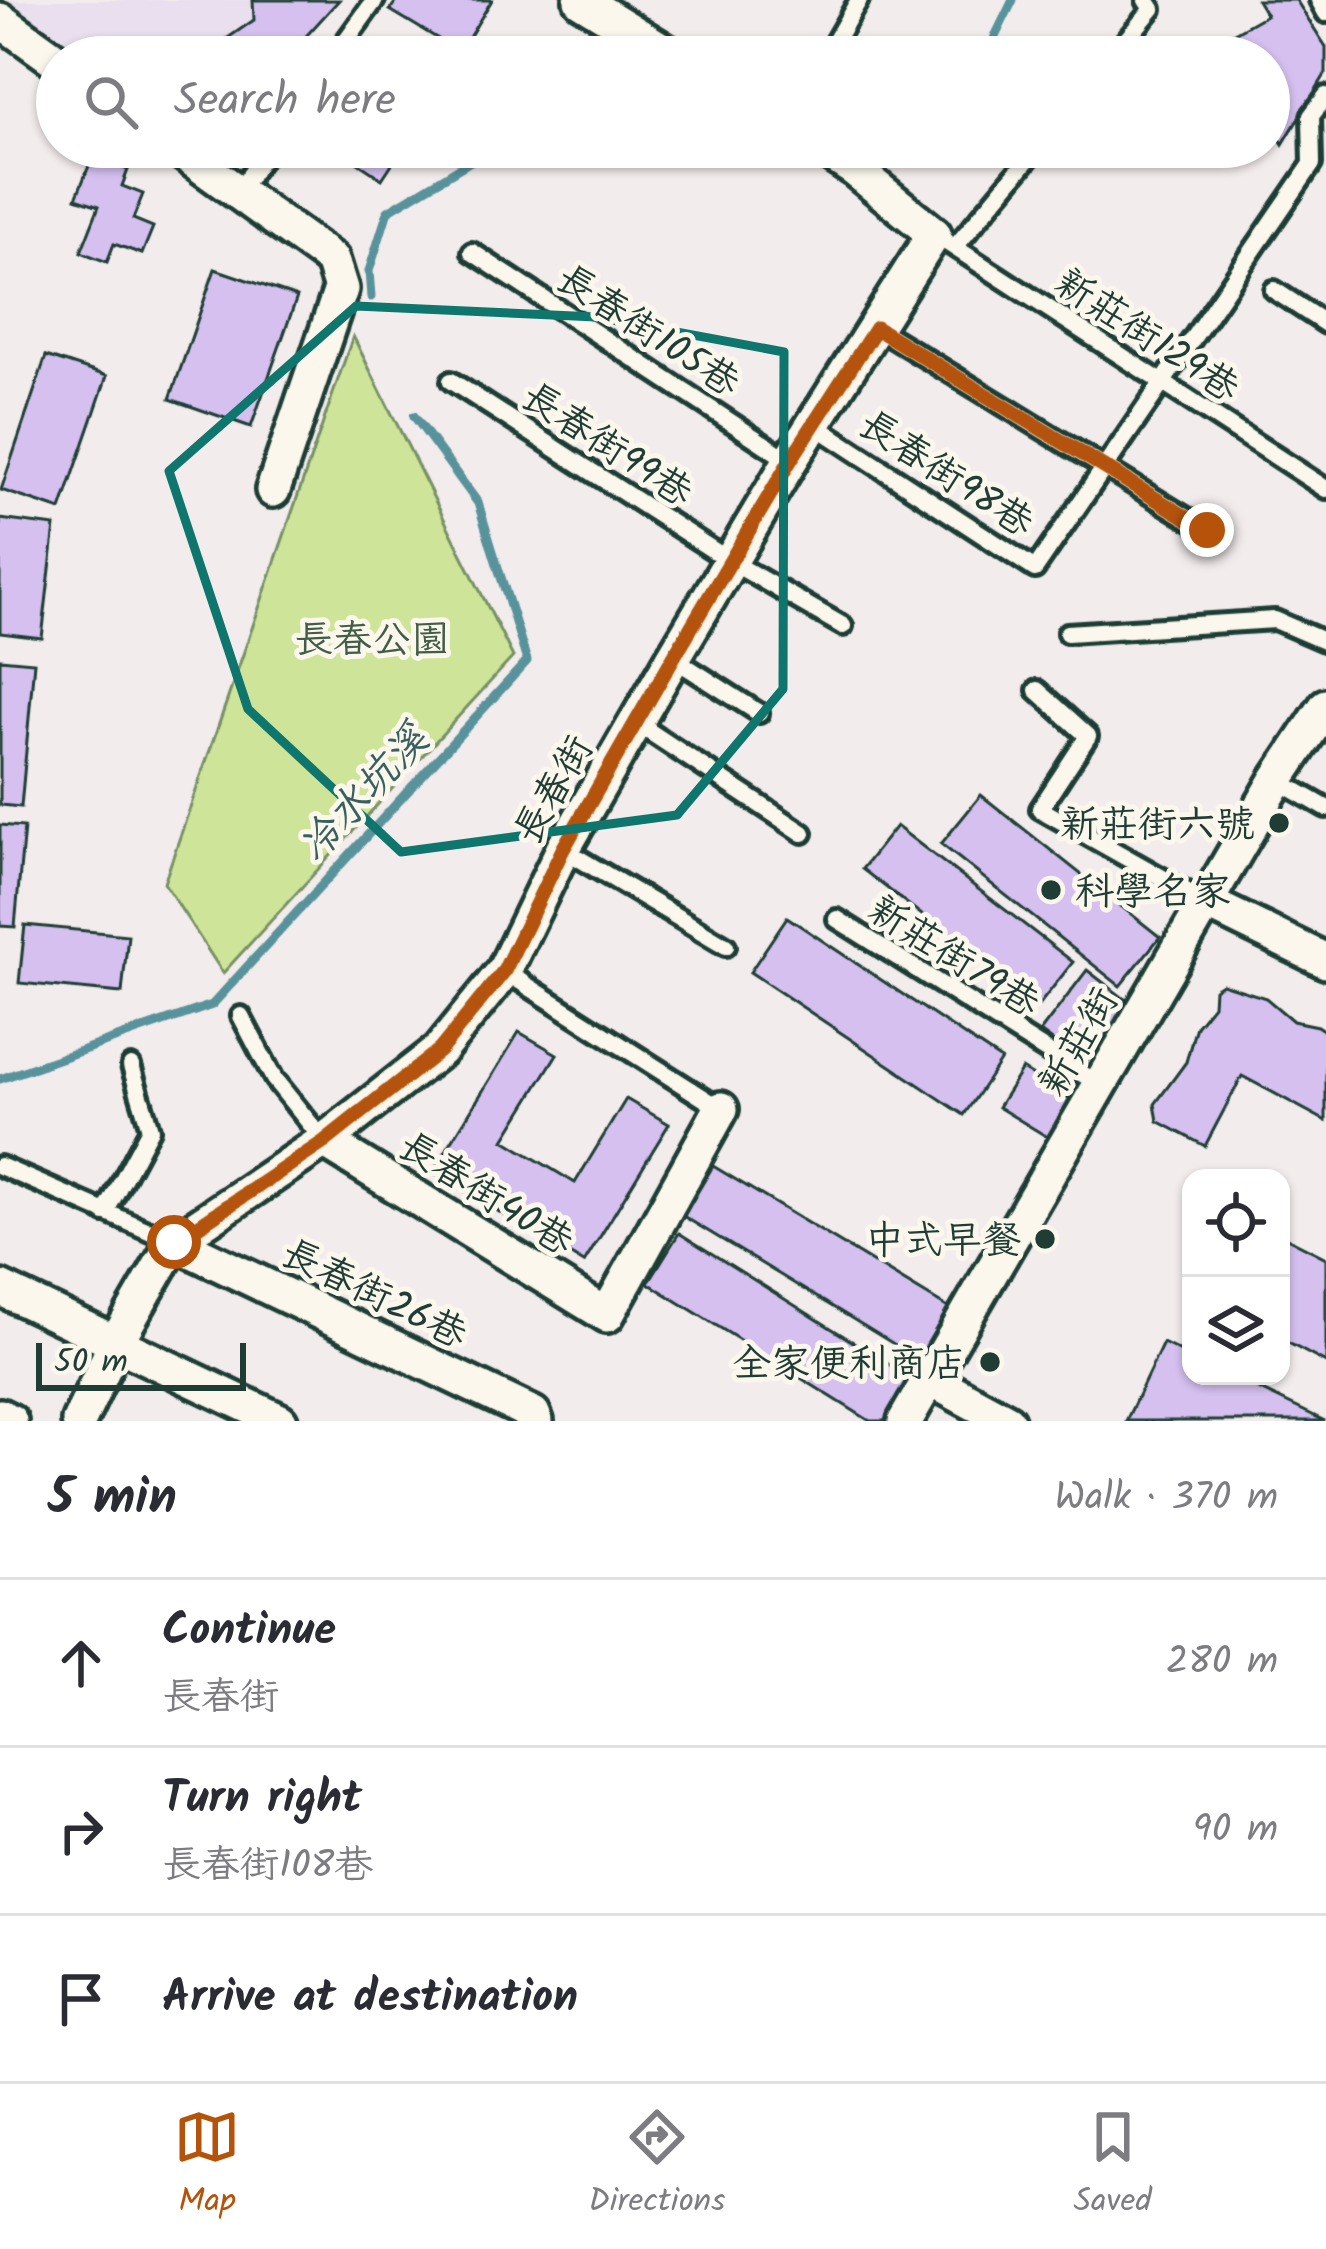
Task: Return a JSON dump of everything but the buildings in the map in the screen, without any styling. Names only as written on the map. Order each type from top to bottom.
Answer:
[{"type":"street","points":[[581,0],[640,36]]},
{"type":"street","points":[[3,33],[36,50]]},
{"type":"street","points":[[205,168],[332,260],[341,289],[273,490]]},
{"type":"street","points":[[852,168],[944,241]]},
{"type":"street","name":"長春街","points":[[79,1421],[115,1343],[174,1242],[324,1142],[440,1050],[504,971],[563,849],[790,461],[876,328],[944,241]]},
{"type":"street","name":"新莊街","points":[[905,1421],[1277,780],[1326,706]]},
{"type":"street","points":[[1207,903],[1326,961]]},
{"type":"street","name":"長春街40巷","points":[[324,1142],[607,1315],[721,1109]]},
{"type":"street","name":"長春街26巷","points":[[174,1242],[533,1414],[536,1421]]},
{"type":"street","points":[[0,1288],[280,1421]]},
{"type":"street","points":[[928,1378],[1007,1421]]},
{"type":"street","points":[[0,1416],[10,1421]]},
{"type":"lane","points":[[349,36],[375,0]]},
{"type":"lane","points":[[838,36],[859,0]]},
{"type":"lane","points":[[1130,36],[1152,9],[1146,0]]},
{"type":"lane","points":[[1319,0],[1326,13]]},
{"type":"lane","points":[[1319,169],[1311,116],[1326,96]]},
{"type":"lane","points":[[238,192],[255,168]]},
{"type":"lane","points":[[944,241],[1017,168]]},
{"type":"lane","name":"長春街98巷","points":[[814,424],[1035,569],[1319,169]]},
{"type":"lane","name":"新莊街129巷","points":[[944,241],[1326,489]]},
{"type":"lane","name":"長春街105巷","points":[[472,252],[790,461]]},
{"type":"lane","points":[[1274,290],[1326,324]]},
{"type":"lane","points":[[876,328],[1207,530]]},
{"type":"lane","name":"長春街99巷","points":[[451,381],[730,561],[843,626]]},
{"type":"lane","points":[[1067,633],[1275,620],[1326,642]]},
{"type":"lane","points":[[673,658],[759,713]]},
{"type":"lane","points":[[1037,690],[1088,736],[1040,809],[1207,903]]},
{"type":"lane","points":[[638,724],[803,833]]},
{"type":"lane","points":[[1277,780],[1326,808]]},
{"type":"lane","points":[[563,849],[726,946]]},
{"type":"lane","name":"新莊街79巷","points":[[836,919],[1100,1085]]},
{"type":"lane","points":[[504,971],[721,1109]]},
{"type":"lane","points":[[241,1016],[274,1079],[324,1142]]},
{"type":"lane","points":[[105,1214],[151,1129],[130,1066]]},
{"type":"lane","points":[[0,1166],[174,1242]]},
{"type":"highlighted area","points":[[356,306],[596,317],[784,352],[783,689],[677,815],[401,852],[248,709],[169,471]]},
{"type":"shaded area","points":[[9,0],[337,0],[309,36],[56,36]]},
{"type":"green space","name":"長春公園","points":[[353,336],[513,657],[223,973],[164,883]]},
{"type":"waterway","name":"冷水坑溪","points":[[995,36],[1013,0]]},
{"type":"waterway","name":"冷水坑溪","points":[[371,297],[369,271],[388,211],[459,168]]},
{"type":"waterway","name":"冷水坑溪","points":[[0,1079],[212,1005],[527,661],[478,503],[414,416]]},
{"type":"place","name":"新莊街六號","points":[[1279,823]]},
{"type":"place","name":"科學名家","points":[[1051,890]]},
{"type":"place","name":"中式早餐","points":[[1045,1239]]},
{"type":"place","name":"全家便利商店","points":[[990,1362]]},
{"type":"route","points":[[174,1242],[324,1142],[440,1050],[504,971],[563,849],[673,658],[876,328],[1207,530]]}]
